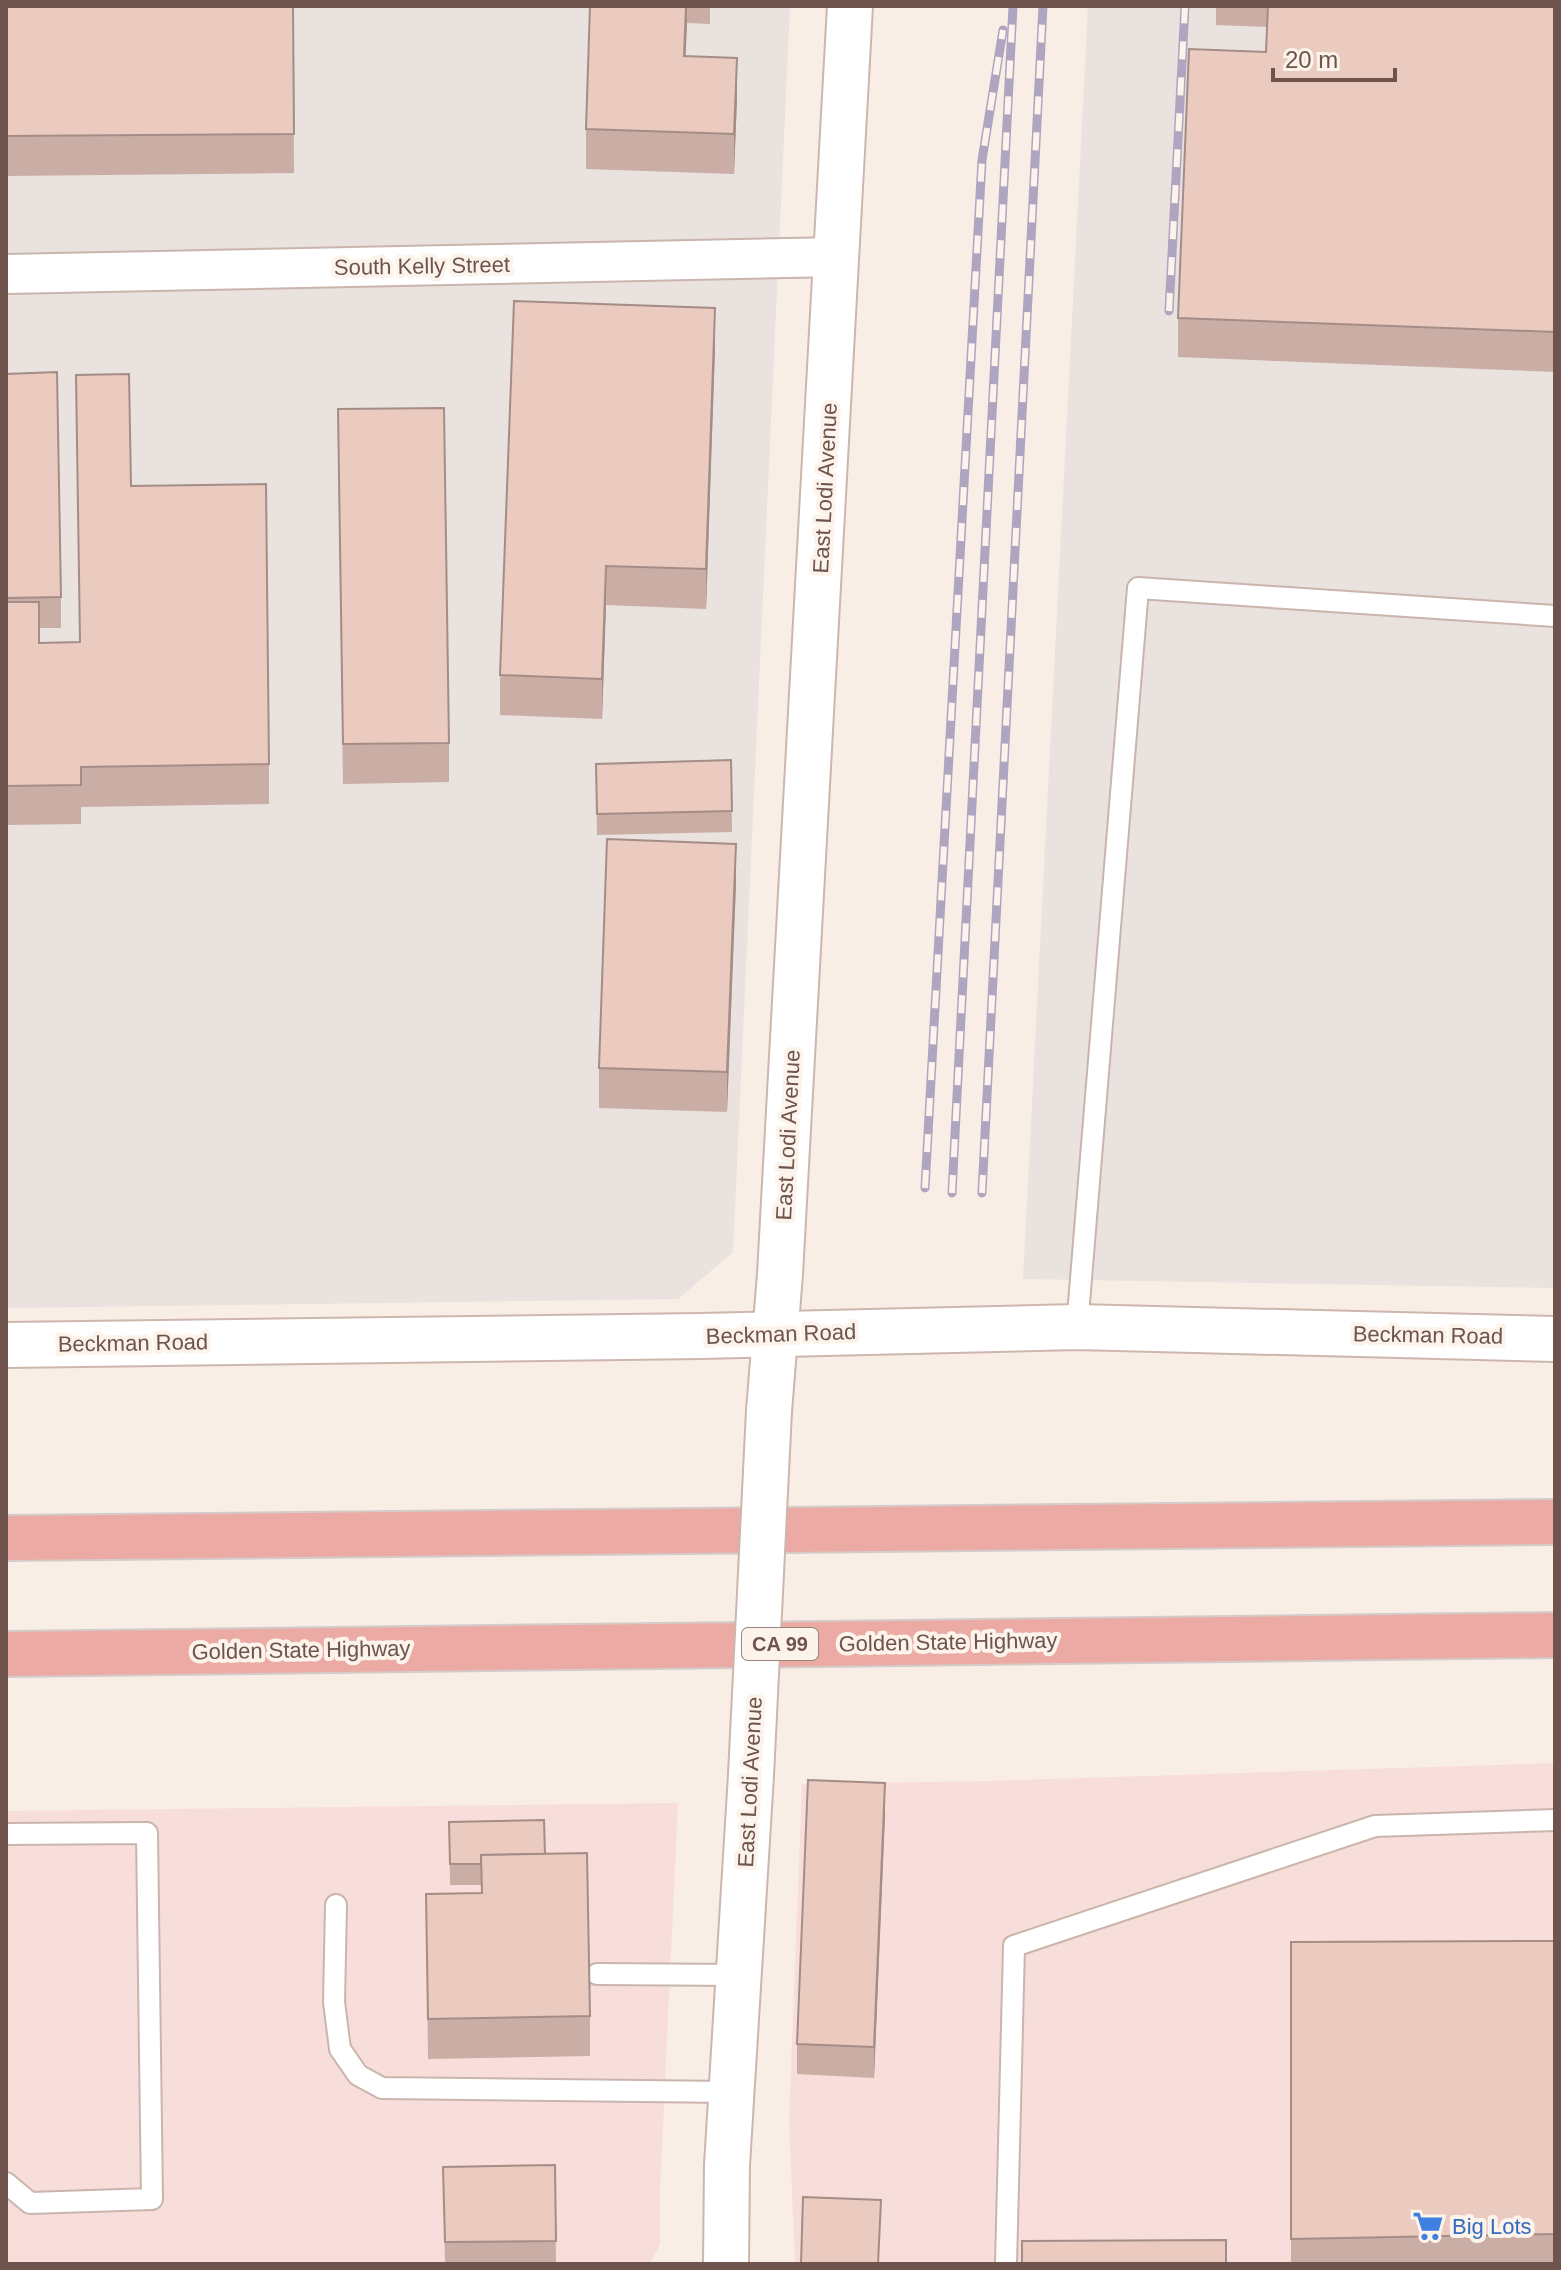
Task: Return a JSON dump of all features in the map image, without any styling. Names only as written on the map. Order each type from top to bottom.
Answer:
[{"type":"highway","points":[[6,1538],[1555,1522]]},
{"type":"highway","name":"Golden State Highway","points":[[6,1654],[1555,1635]]},
{"type":"street","name":"East Lodi Avenue","points":[[726,2264],[731,2092],[850,6]]},
{"type":"street","name":"South Kelly Street","points":[[6,274],[838,257]]},
{"type":"street","name":"Beckman Road","points":[[6,1345],[701,1336],[1077,1327],[1555,1339]]},
{"type":"lane","points":[[1077,1327],[1138,588],[1555,616]]},
{"type":"lane","points":[[1006,2264],[1014,1946],[1375,1826],[1555,1820]]},
{"type":"lane","points":[[6,1834],[147,1833],[152,2199],[30,2203],[6,2183]]},
{"type":"lane","points":[[336,1905],[334,2002],[340,2049],[358,2075],[382,2088],[731,2092]]},
{"type":"lane","points":[[597,1974],[739,1975]]},
{"type":"shaded area","points":[[6,6],[790,6],[733,1252],[678,1299],[6,1308]]},
{"type":"shaded area","points":[[1088,6],[1555,6],[1555,1288],[1023,1279]]},
{"type":"shaded area","points":[[1555,1763],[1555,2264],[795,2264],[789,2121],[802,1784]]},
{"type":"shaded area","points":[[678,1803],[660,2244],[650,2264],[6,2264],[6,1811]]},
{"type":"building","points":[[6,6],[293,6],[294,134],[6,136]]},
{"type":"building","points":[[590,6],[686,6],[684,56],[737,58],[734,134],[586,129]]},
{"type":"building","points":[[1268,6],[1555,6],[1555,332],[1178,318],[1189,49],[1266,52]]},
{"type":"building","points":[[514,301],[715,308],[706,569],[606,566],[602,679],[500,675]]},
{"type":"building","points":[[57,372],[61,597],[6,598],[6,374]]},
{"type":"building","points":[[129,374],[131,486],[266,484],[269,764],[81,767],[81,785],[6,786],[6,602],[39,602],[39,643],[80,642],[76,375]]},
{"type":"building","points":[[444,408],[449,743],[343,744],[338,409]]},
{"type":"building","points":[[731,760],[732,811],[597,814],[596,764]]},
{"type":"building","points":[[607,839],[736,844],[727,1072],[599,1068]]},
{"type":"building","points":[[808,1780],[885,1783],[874,2047],[797,2044]]},
{"type":"building","points":[[544,1820],[545,1854],[481,1855],[481,1864],[450,1864],[449,1822]]},
{"type":"building","points":[[587,1853],[590,2016],[428,2019],[426,1894],[482,1893],[481,1855]]},
{"type":"building","points":[[1555,1941],[1555,2234],[1291,2239],[1291,1942]]},
{"type":"building","points":[[555,2165],[556,2241],[445,2242],[443,2167]]},
{"type":"building","points":[[803,2197],[881,2200],[878,2264],[801,2264]]},
{"type":"building","points":[[1226,2240],[1226,2264],[1022,2264],[1022,2241]]},
{"type":"railway","points":[[952,1193],[1013,6]]},
{"type":"railway","points":[[982,1193],[1043,6]]},
{"type":"railway","points":[[1169,311],[1185,6]]},
{"type":"railway","points":[[925,1188],[982,160],[1003,30]]},
{"type":"place","name":"Big Lots","points":[[1428,2226]]}]
